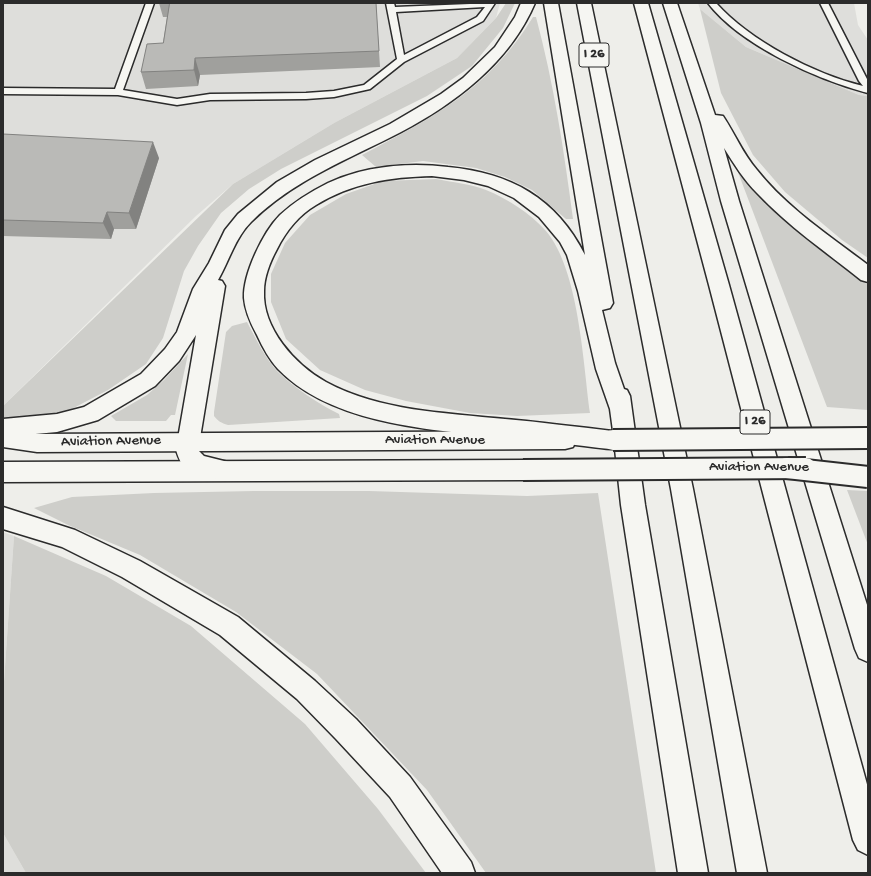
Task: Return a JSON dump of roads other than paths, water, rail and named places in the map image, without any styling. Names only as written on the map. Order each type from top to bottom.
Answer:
[{"type":"main road","points":[[3,428],[57,423],[90,414],[148,380],[172,355],[186,335],[203,289],[218,264],[231,236],[244,218],[283,186],[322,164],[396,128],[447,97],[469,81],[500,50],[522,17],[528,3]]},
{"type":"main road","points":[[551,3],[621,410],[633,505],[693,873]]},
{"type":"main road","name":"I 26","points":[[584,3],[682,489],[752,873]]},
{"type":"main road","name":"I 26","points":[[641,3],[868,840]]},
{"type":"main road","points":[[670,3],[709,123],[730,201],[868,649]]},
{"type":"main road","points":[[686,52],[700,86],[722,128],[748,170],[763,189],[818,236],[868,275]]},
{"type":"main road","points":[[522,435],[417,418],[375,409],[330,394],[313,385],[297,373],[277,353],[262,327],[254,297],[259,268],[271,241],[286,220],[308,202],[332,189],[357,178],[384,173],[437,170],[480,178],[520,194],[542,210],[568,237],[587,288],[605,364],[621,410]]},
{"type":"main road","points":[[218,264],[187,442],[187,450],[191,459],[198,465],[228,471]]},
{"type":"main road","name":"Aviation Avenue","points":[[3,438],[37,443],[187,442],[522,435],[613,440],[868,438]]},
{"type":"main road","name":"Aviation Avenue","points":[[3,472],[868,467]]},
{"type":"main road","points":[[787,468],[868,477]]},
{"type":"main road","points":[[822,499],[868,611]]},
{"type":"main road","points":[[3,518],[67,538],[131,569],[229,626],[306,690],[400,786],[460,873]]},
{"type":"lane","points":[[118,92],[150,3]]},
{"type":"lane","points":[[401,60],[390,6],[490,3]]},
{"type":"lane","points":[[3,91],[118,92],[177,102],[210,97],[306,96],[334,94],[367,87],[401,60],[480,19],[490,3]]},
{"type":"lane","points":[[712,3],[741,31],[807,70],[847,85],[868,90]]},
{"type":"lane","points":[[824,3],[863,81],[868,86]]}]
